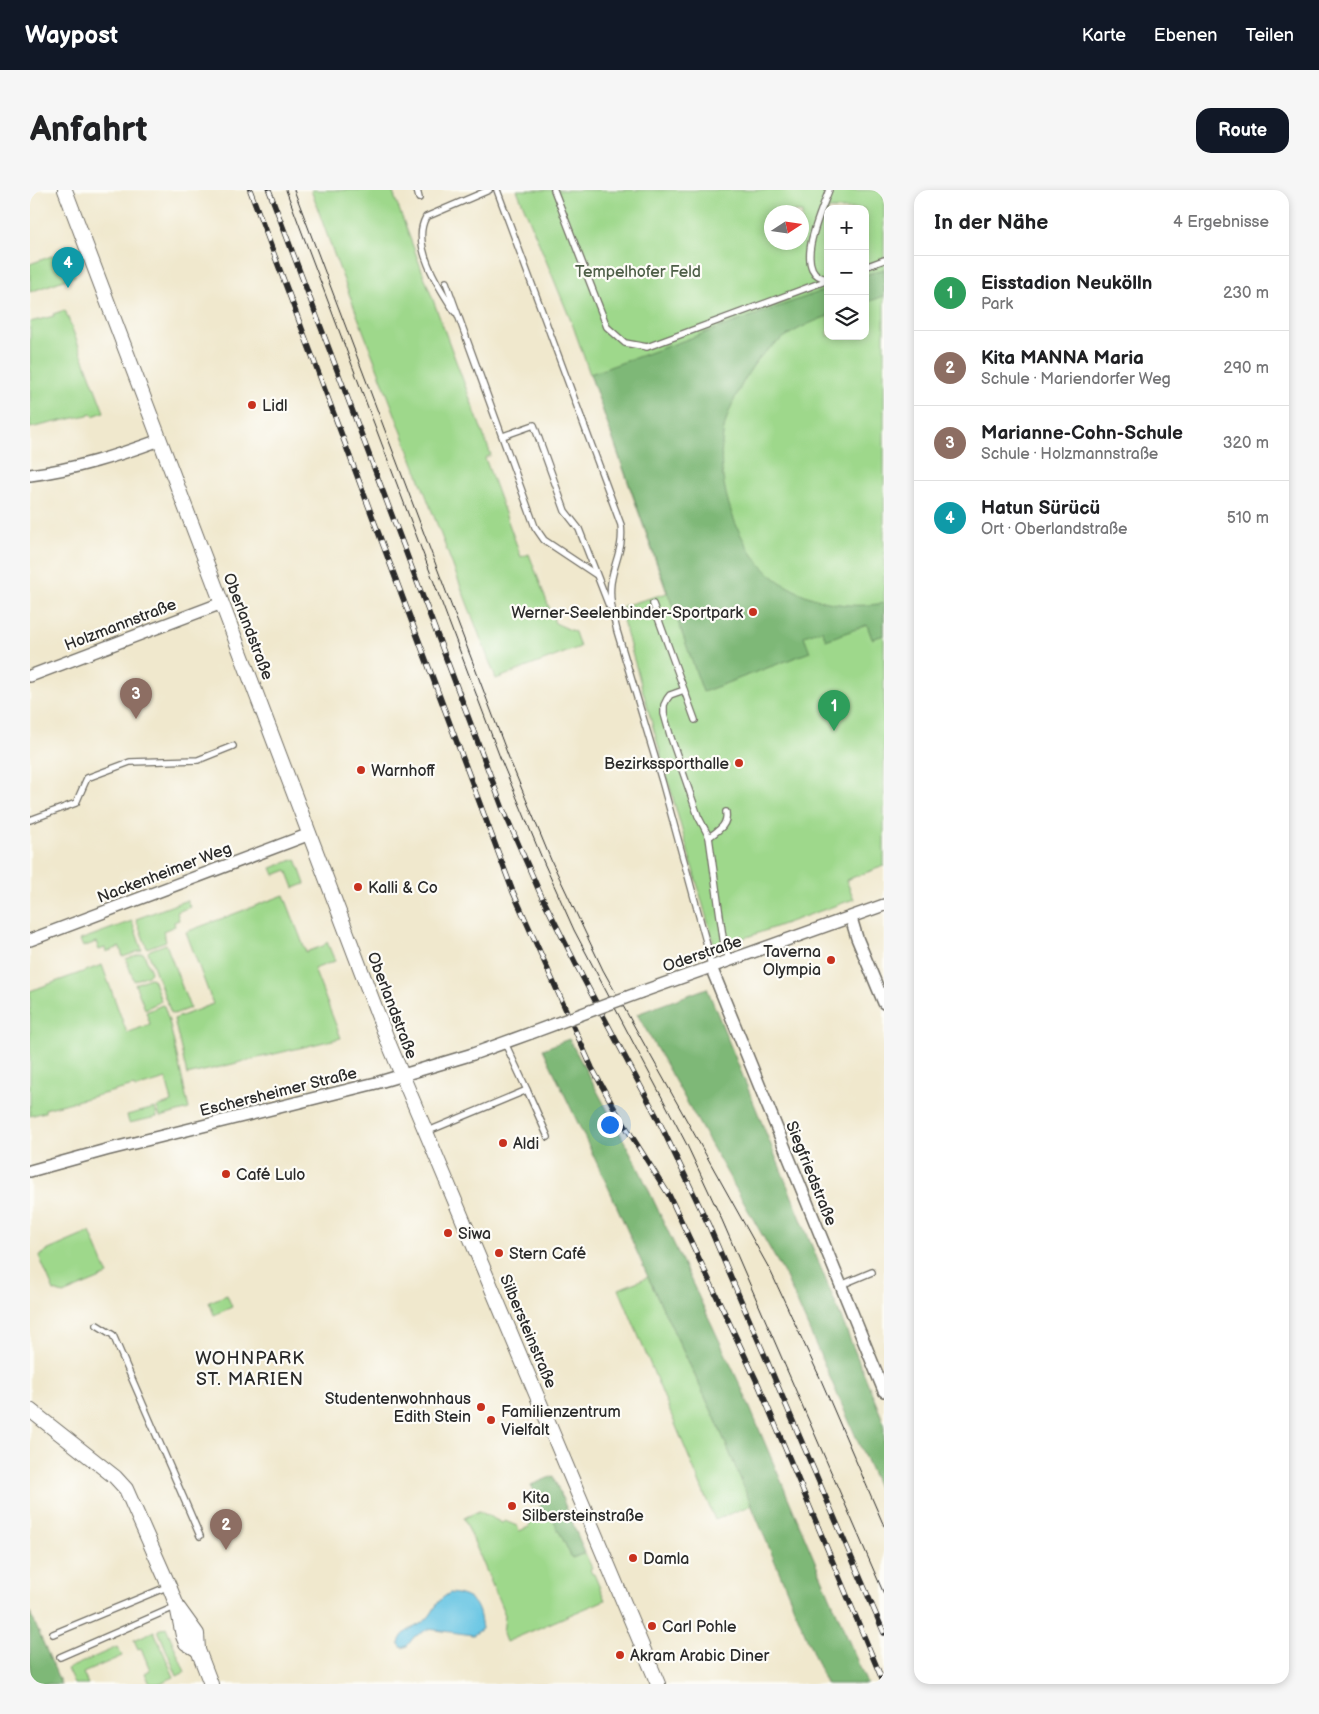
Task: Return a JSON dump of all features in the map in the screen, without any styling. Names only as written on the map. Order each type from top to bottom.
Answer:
[{"type":"street","name":"Oberlandstraße","points":[[65,190],[402,1075]]},
{"type":"street","points":[[30,475],[75,468],[160,440]]},
{"type":"street","name":"Holzmannstraße","points":[[30,676],[222,603]]},
{"type":"street","name":"Nackenheimer Weg","points":[[30,940],[310,834]]},
{"type":"street","name":"Oderstraße","points":[[531,1033],[884,905]]},
{"type":"street","points":[[851,918],[857,938],[884,1003]]},
{"type":"street","name":"Siegfriedstraße","points":[[711,967],[884,1391]]},
{"type":"street","name":"Eschersheimer Straße","points":[[30,1171],[106,1150],[376,1083],[474,1054],[531,1033]]},
{"type":"street","name":"Silbersteinstraße","points":[[402,1075],[658,1684]]},
{"type":"street","points":[[30,1410],[115,1478],[126,1489],[177,1606],[184,1639],[186,1643],[198,1650],[211,1684]]},
{"type":"lane","points":[[417,190],[419,198]]},
{"type":"lane","points":[[460,320],[435,282],[421,239],[422,225],[426,217],[488,190]]},
{"type":"lane","points":[[497,190],[621,525],[623,537],[611,582],[610,602],[667,800],[706,941],[711,967]]},
{"type":"lane","points":[[824,279],[812,271],[809,260],[809,246],[829,190]]},
{"type":"lane","points":[[555,191],[607,327],[625,343],[647,347],[824,281]]},
{"type":"lane","points":[[869,266],[884,260]]},
{"type":"lane","points":[[446,282],[536,527],[544,540],[595,574]]},
{"type":"lane","points":[[503,436],[534,425],[565,511],[579,529],[614,620]]},
{"type":"lane","points":[[653,604],[695,720]]},
{"type":"lane","points":[[684,690],[667,699],[664,705],[664,714],[698,816],[709,837],[724,945],[730,961]]},
{"type":"lane","points":[[30,820],[76,804],[87,778],[130,762],[198,760],[233,746]]},
{"type":"lane","points":[[709,837],[723,827],[726,822],[726,812]]},
{"type":"lane","points":[[504,1043],[548,1137]]},
{"type":"lane","points":[[426,1132],[527,1090]]},
{"type":"lane","points":[[841,1285],[872,1272]]},
{"type":"lane","points":[[97,1325],[113,1335],[200,1536]]},
{"type":"lane","points":[[53,1634],[169,1586]]},
{"type":"lane","points":[[60,1657],[177,1606]]},
{"type":"green space","points":[[311,190],[392,190],[491,455],[485,458],[521,557],[529,554],[555,623],[575,632],[580,647],[496,679]]},
{"type":"green space","name":"Werner-Seelenbinder-Sportpark","points":[[517,190],[884,190],[884,866],[846,880],[854,899],[719,947],[714,944],[622,617],[623,606],[667,593],[573,326]]},
{"type":"green space","points":[[65,251],[75,276],[30,292],[30,264]]},
{"type":"green space","points":[[884,269],[884,296],[869,302],[869,295],[869,274]]},
{"type":"green space","points":[[824,290],[824,318],[801,328],[775,344],[760,357],[745,378],[725,424],[721,453],[722,473],[732,514],[740,533],[750,551],[762,566],[788,587],[827,602],[856,605],[884,603],[884,635],[872,639],[867,625],[826,640],[822,630],[804,636],[810,652],[703,692],[590,374]]},
{"type":"green space","points":[[65,310],[104,412],[93,416],[92,414],[30,428],[30,322],[54,316],[53,314]]},
{"type":"green space","points":[[296,859],[305,884],[294,888],[287,870],[274,875],[271,868]]},
{"type":"green space","points":[[284,895],[306,952],[323,946],[327,942],[335,961],[314,969],[341,1038],[187,1075],[174,1019],[213,1004],[186,932]]},
{"type":"green space","points":[[187,900],[190,907],[177,912],[179,920],[174,922],[175,926],[163,931],[166,941],[147,948],[136,919]]},
{"type":"green space","points":[[132,921],[142,950],[123,957],[120,947],[106,952],[105,948],[99,950],[96,942],[83,947],[80,940]]},
{"type":"green space","points":[[166,944],[190,1008],[174,1014],[171,1013],[148,952]]},
{"type":"green space","points":[[142,953],[151,972],[134,981],[126,959]]},
{"type":"green space","points":[[102,965],[127,1033],[150,1024],[146,1012],[162,1005],[164,1006],[189,1109],[160,1117],[157,1107],[172,1102],[166,1079],[45,1109],[45,1112],[30,1116],[30,991]]},
{"type":"green space","points":[[150,978],[153,979],[161,1001],[145,1009],[135,984]]},
{"type":"green space","points":[[707,988],[884,1423],[884,1501],[786,1277],[637,1014]]},
{"type":"green space","points":[[569,1039],[636,1163],[742,1389],[867,1684],[826,1684],[715,1418],[543,1049]]},
{"type":"green space","points":[[155,1108],[157,1117],[129,1123],[127,1115]]},
{"type":"green space","points":[[90,1232],[108,1275],[63,1294],[54,1291],[39,1256]]},
{"type":"green space","points":[[648,1277],[715,1418],[752,1505],[715,1520],[619,1289]]},
{"type":"green space","points":[[227,1295],[232,1307],[214,1315],[209,1302]]},
{"type":"green space","points":[[553,1476],[585,1553],[572,1558],[553,1519],[544,1515],[531,1485]]},
{"type":"green space","points":[[479,1511],[502,1523],[505,1521],[517,1526],[519,1531],[529,1527],[531,1517],[539,1514],[553,1518],[572,1558],[585,1553],[592,1568],[590,1569],[592,1574],[594,1574],[605,1600],[506,1642],[503,1634],[505,1615],[464,1518]]},
{"type":"green space","points":[[30,1612],[61,1684],[30,1684]]},
{"type":"green space","points":[[166,1627],[185,1672],[177,1676],[158,1630]]},
{"type":"green space","points":[[154,1631],[174,1677],[158,1684],[150,1684],[145,1673],[150,1670],[141,1648],[138,1649],[134,1640]]},
{"type":"green space","points":[[117,1647],[122,1656],[83,1673],[88,1684],[74,1684],[67,1669]]},
{"type":"water","points":[[450,1593],[466,1597],[475,1604],[482,1629],[473,1635],[428,1629],[414,1637],[407,1646],[402,1648],[399,1644],[403,1635],[427,1619],[439,1602]]},
{"type":"tram line","points":[[286,190],[501,760],[544,863],[574,930],[687,1145],[722,1220],[884,1594]]},
{"type":"tram line","points":[[294,190],[509,758],[551,860],[603,970],[770,1270],[821,1380],[884,1526]]},
{"type":"railway","points":[[250,190],[513,892],[592,1068],[617,1113],[669,1195],[759,1386],[884,1684]]},
{"type":"railway","points":[[269,190],[503,809],[540,893],[657,1117],[709,1226],[884,1633]]},
{"type":"place","name":"Hatun Sürücü","points":[[68,288]]},
{"type":"place","name":"Lidl","points":[[252,405]]},
{"type":"place","name":"Werner-Seelenbinder-Sportpark","points":[[753,612]]},
{"type":"place","name":"Marianne-Cohn-Schule","points":[[136,719]]},
{"type":"place","name":"Eisstadion Neukölln","points":[[834,731]]},
{"type":"place","name":"Bezirkssporthalle","points":[[739,763]]},
{"type":"place","name":"Warnhoff","points":[[361,770]]},
{"type":"place","name":"Kalli & Co","points":[[358,887]]},
{"type":"place","name":"Taverna Olympia","points":[[831,960]]},
{"type":"place","name":"Aldi","points":[[503,1143]]},
{"type":"place","name":"Café Lulo","points":[[226,1174]]},
{"type":"place","name":"Siwa","points":[[448,1233]]},
{"type":"place","name":"Stern Café","points":[[499,1253]]},
{"type":"place","name":"Studentenwohnhaus Edith Stein","points":[[481,1407]]},
{"type":"place","name":"Familienzentrum Vielfalt","points":[[491,1420]]},
{"type":"place","name":"Kita Silbersteinstraße","points":[[512,1506]]},
{"type":"place","name":"Kita MANNA Maria","points":[[226,1550]]},
{"type":"place","name":"Damla","points":[[633,1558]]},
{"type":"place","name":"Carl Pohle","points":[[652,1626]]},
{"type":"place","name":"Akram Arabic Diner","points":[[620,1655]]},
{"type":"district","name":"WOHNPARK ST. MARIEN","points":[[250,1368]]},
{"type":"park label","name":"Tempelhofer Feld","points":[[638,271]]}]
